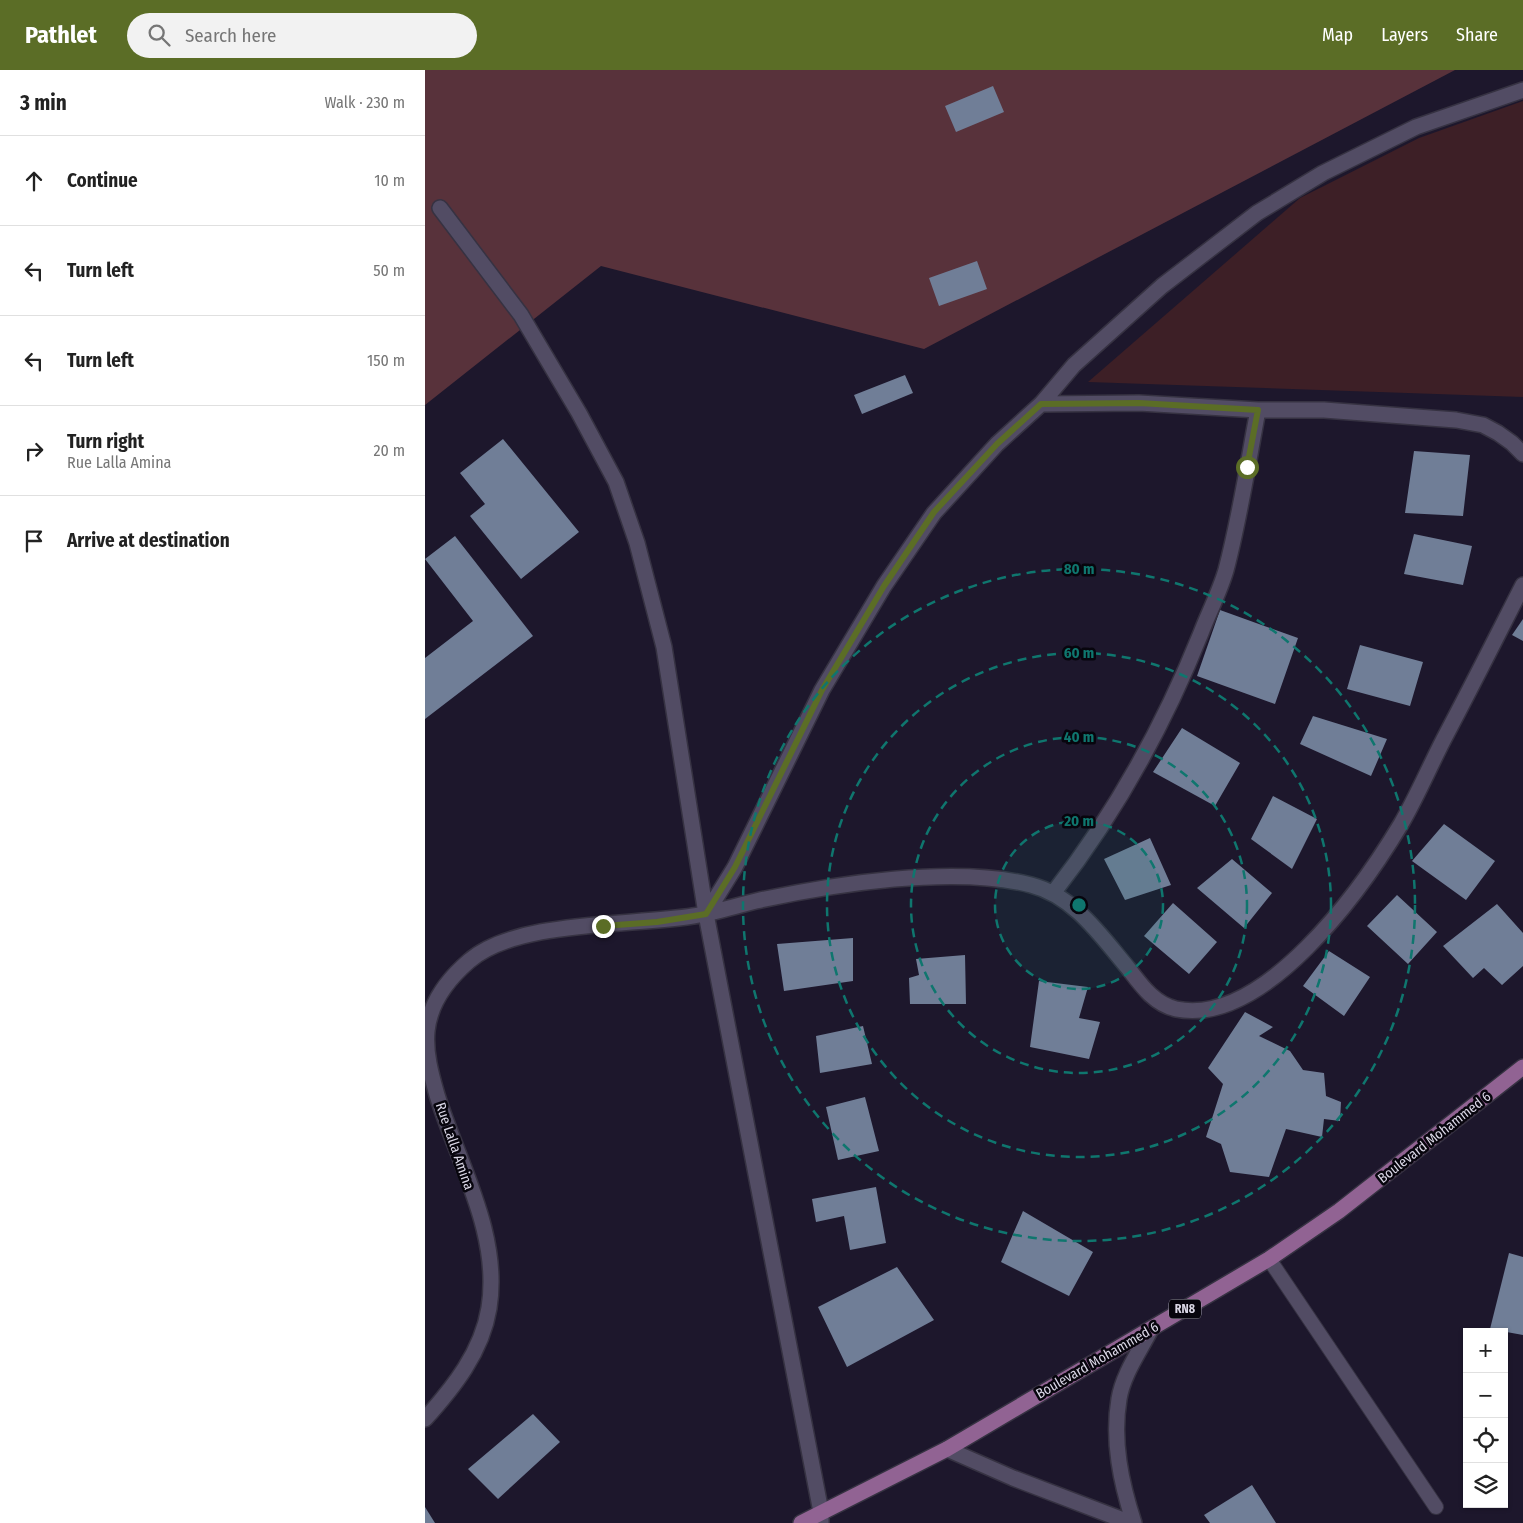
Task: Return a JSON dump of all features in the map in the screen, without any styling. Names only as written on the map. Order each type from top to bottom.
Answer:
[{"type":"main road","name":"Boulevard Mohammed 6","points":[[801,1523],[821,1517],[947,1450],[1269,1259],[1339,1211],[1523,1067]]},
{"type":"street","points":[[706,914],[735,867],[822,690],[884,586],[934,512],[997,444],[1041,404],[1074,365],[1121,322],[1208,249],[1257,213],[1323,173],[1409,131],[1523,90]]},
{"type":"street","points":[[441,208],[521,315],[579,413],[616,482],[637,543],[664,646],[706,914],[821,1517]]},
{"type":"street","points":[[1041,404],[1139,403],[1258,410],[1324,410],[1456,420],[1483,425],[1512,442],[1523,454]]},
{"type":"street","points":[[1258,410],[1239,515],[1225,572],[1180,684],[1112,809],[1083,856],[1054,892],[1080,914],[1141,985],[1164,1005],[1189,1010],[1208,1008],[1232,1002],[1258,988],[1308,949],[1355,893],[1402,822],[1523,584]]},
{"type":"street","name":"Rue Lalla Amina","points":[[425,1419],[456,1384],[483,1331],[489,1309],[490,1256],[484,1227],[429,1067],[427,1027],[441,992],[471,959],[492,946],[512,937],[706,914],[801,893],[872,882],[921,878],[971,878],[1008,881],[1054,892]]},
{"type":"street","points":[[1133,1523],[1118,1458],[1119,1398],[1131,1368],[1151,1329]]},
{"type":"street","points":[[947,1450],[1013,1478],[1133,1523]]},
{"type":"lane","points":[[1269,1259],[1436,1507]]},
{"type":"shaded area","points":[[425,70],[1455,70],[924,349],[601,266],[425,405]]},
{"type":"shaded area","points":[[1523,101],[1523,397],[1088,382],[1300,198],[1419,138]]},
{"type":"building","points":[[993,86],[1004,112],[956,132],[945,106]]},
{"type":"building","points":[[977,261],[987,289],[939,306],[929,278]]},
{"type":"building","points":[[905,375],[913,393],[862,414],[854,395]]},
{"type":"building","points":[[503,439],[579,532],[521,579],[470,516],[485,504],[460,473]]},
{"type":"building","points":[[1414,451],[1470,455],[1463,516],[1405,513]]},
{"type":"building","points":[[1414,534],[1472,546],[1463,585],[1404,574]]},
{"type":"building","points":[[455,536],[533,636],[425,719],[425,658],[473,621],[425,559]]},
{"type":"building","points":[[1220,610],[1298,638],[1275,704],[1197,676]]},
{"type":"building","points":[[1523,619],[1523,641],[1512,635]]},
{"type":"building","points":[[1360,645],[1423,662],[1410,706],[1347,689]]},
{"type":"building","points":[[1313,716],[1387,739],[1371,776],[1300,744]]},
{"type":"building","points":[[1182,728],[1240,763],[1215,806],[1153,772]]},
{"type":"building","points":[[1273,796],[1317,819],[1292,869],[1251,839]]},
{"type":"building","points":[[1444,824],[1495,861],[1466,900],[1412,861]]},
{"type":"building","points":[[1150,838],[1171,885],[1125,900],[1104,859]]},
{"type":"building","points":[[1232,859],[1272,893],[1244,928],[1197,888]]},
{"type":"building","points":[[1397,895],[1437,932],[1408,964],[1367,926]]},
{"type":"building","points":[[1173,903],[1217,942],[1189,974],[1144,936]]},
{"type":"building","points":[[1497,904],[1523,933],[1523,966],[1502,985],[1484,968],[1473,978],[1443,946]]},
{"type":"building","points":[[853,938],[853,981],[784,991],[777,944]]},
{"type":"building","points":[[1329,951],[1370,977],[1344,1016],[1303,986]]},
{"type":"building","points":[[965,955],[966,1004],[910,1004],[909,978],[919,975],[916,959]]},
{"type":"building","points":[[1039,981],[1088,987],[1079,1018],[1100,1022],[1089,1059],[1030,1047]]},
{"type":"building","points":[[1245,1012],[1273,1027],[1259,1036],[1290,1051],[1303,1070],[1324,1073],[1326,1096],[1341,1102],[1340,1121],[1324,1119],[1322,1137],[1286,1129],[1269,1177],[1230,1172],[1221,1144],[1206,1137],[1223,1084],[1208,1068]]},
{"type":"building","points":[[863,1026],[872,1064],[820,1073],[816,1036]]},
{"type":"building","points":[[865,1097],[879,1151],[838,1160],[826,1107]]},
{"type":"building","points":[[876,1187],[886,1243],[850,1250],[844,1216],[816,1222],[812,1199]]},
{"type":"building","points":[[1023,1211],[1093,1252],[1069,1296],[1001,1262]]},
{"type":"building","points":[[1509,1253],[1523,1257],[1523,1335],[1508,1332],[1508,1328],[1490,1328]]},
{"type":"building","points":[[897,1267],[934,1320],[847,1367],[818,1307]]},
{"type":"building","points":[[533,1414],[560,1442],[498,1499],[468,1469]]},
{"type":"building","points":[[1252,1485],[1276,1523],[1210,1523],[1204,1515]]},
{"type":"building","points":[[425,1507],[435,1523],[425,1523]]},
{"type":"route","points":[[603,926],[657,922],[706,914],[735,867],[822,690],[884,586],[934,512],[997,444],[1041,404],[1139,403],[1258,410],[1247,467]]}]
